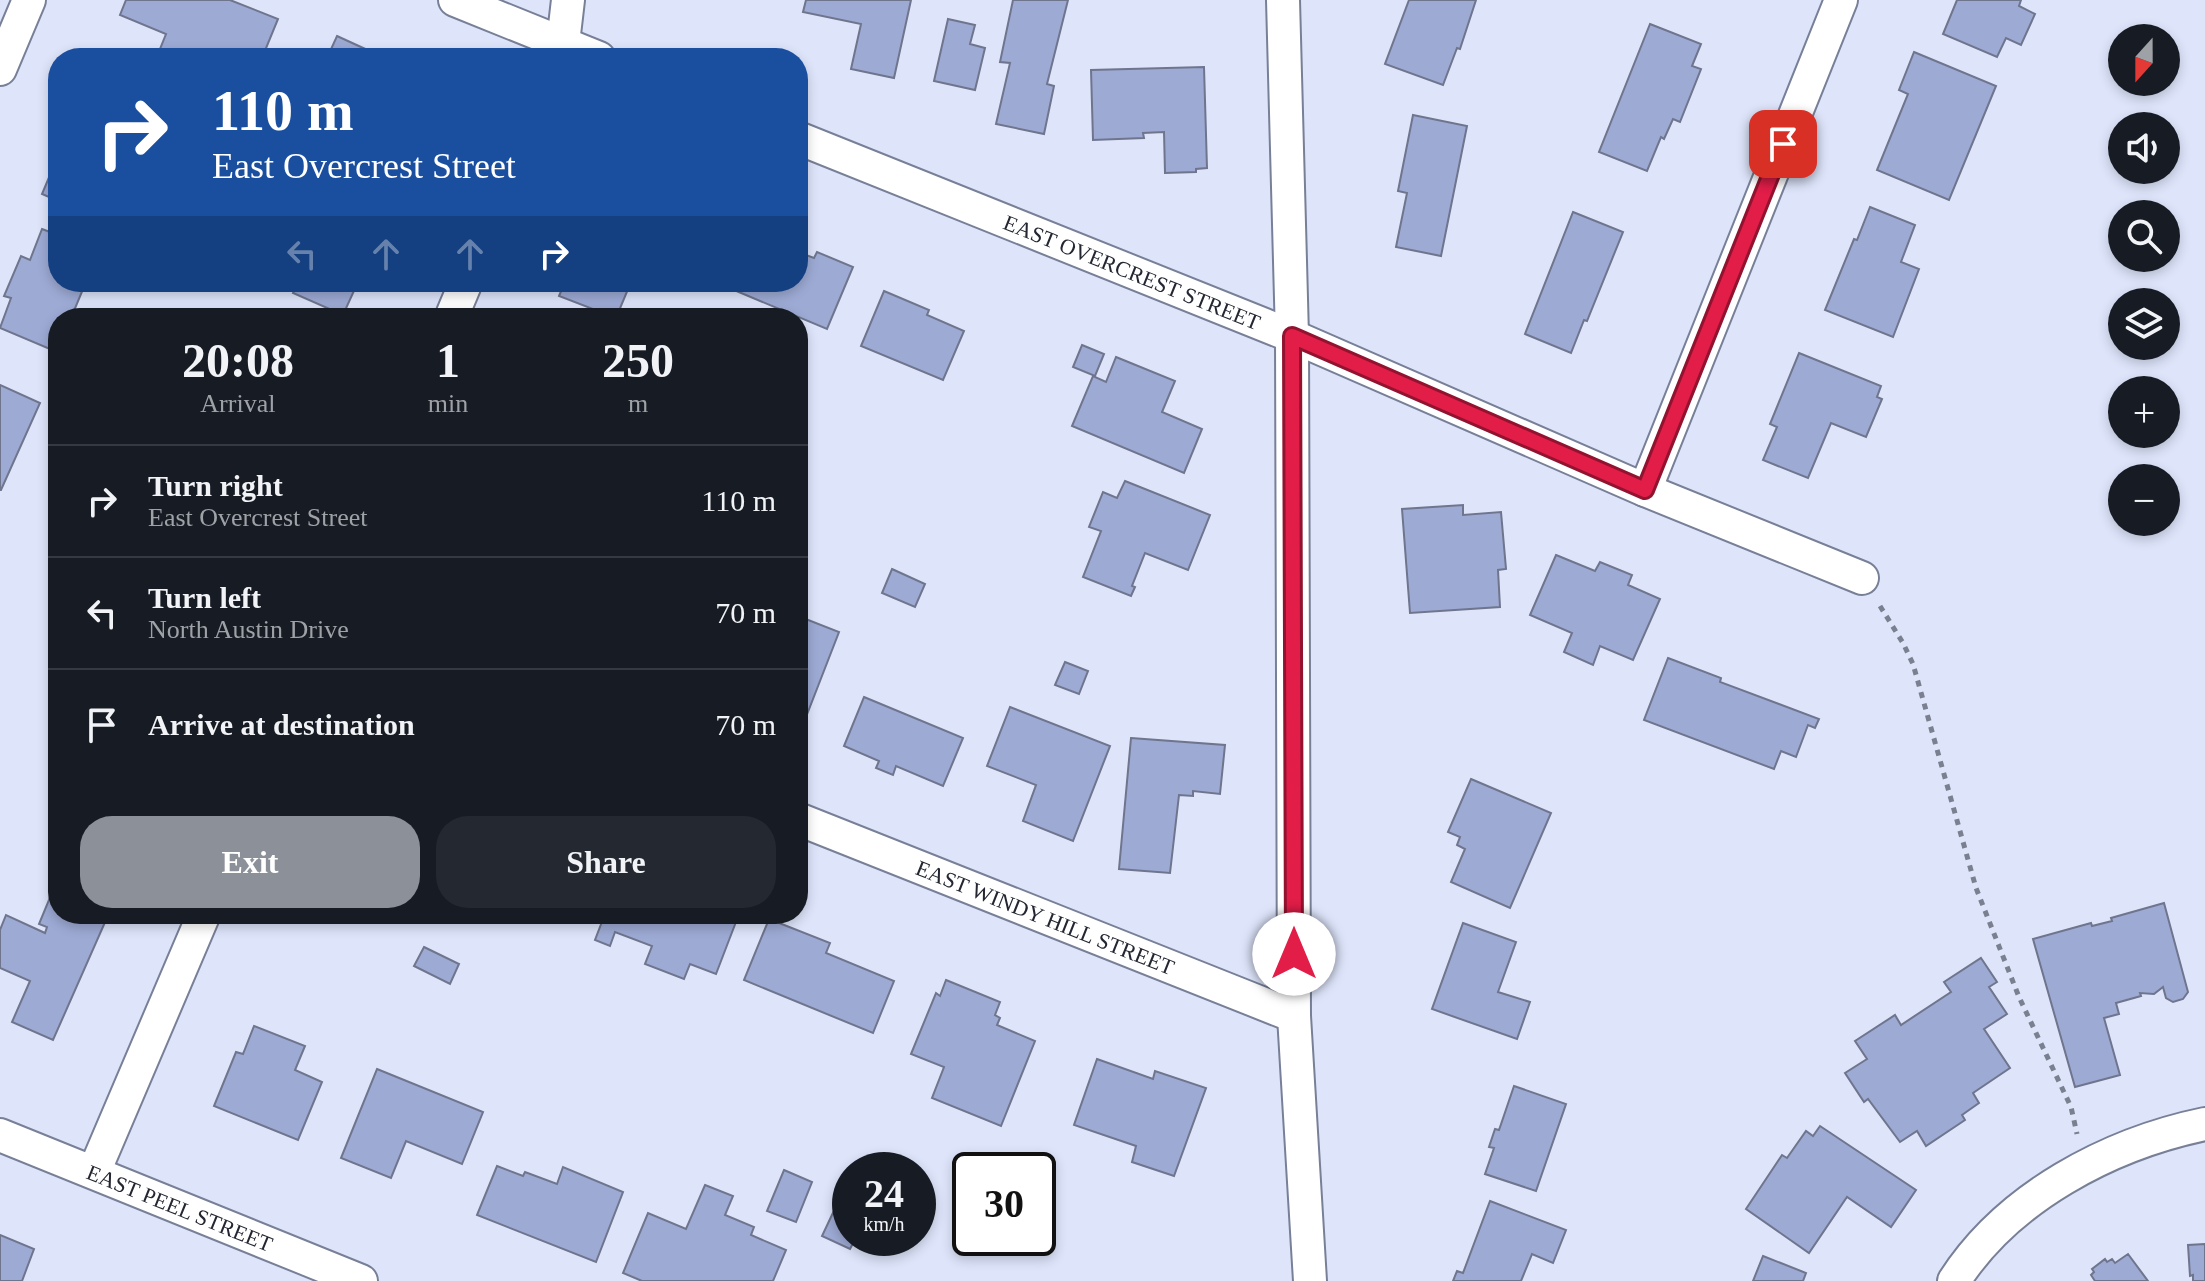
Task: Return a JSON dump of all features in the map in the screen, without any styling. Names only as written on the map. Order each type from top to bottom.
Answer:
[{"type":"street","points":[[0,69],[29,0]]},
{"type":"street","points":[[455,0],[554,48]]},
{"type":"street","points":[[560,48],[568,0]]},
{"type":"street","points":[[1283,0],[1292,336],[1294,1016],[1310,1281]]},
{"type":"street","points":[[1645,490],[1841,0]]},
{"type":"street","name":"EAST OVERCREST STREET","points":[[808,142],[1292,336],[1645,490],[1862,578]]},
{"type":"street","name":"EAST WINDY HILL STREET","points":[[808,823],[1294,1016]]},
{"type":"street","points":[[94,1172],[200,924]]},
{"type":"street","points":[[1954,1281],[1970,1256],[1995,1230],[2033,1199],[2129,1147],[2205,1124]]},
{"type":"street","name":"EAST PEEL STREET","points":[[0,1135],[361,1281]]},
{"type":"path","points":[[1862,578],[1913,664],[1976,888],[2019,997],[2071,1107],[2081,1171]]},
{"type":"building","points":[[126,0],[230,0],[278,19],[266,48],[160,48],[166,34],[120,15]]},
{"type":"building","points":[[806,0],[911,0],[894,78],[851,69],[861,24],[803,12]]},
{"type":"building","points":[[1013,0],[1068,0],[1047,84],[1054,86],[1044,134],[996,124],[1010,63],[1000,62]]},
{"type":"building","points":[[1409,0],[1476,0],[1460,49],[1457,48],[1443,85],[1385,64]]},
{"type":"building","points":[[1957,0],[2021,0],[2019,6],[2035,14],[2021,45],[2006,38],[1997,57],[1943,34]]},
{"type":"building","points":[[948,19],[975,25],[970,44],[985,48],[975,90],[934,81]]},
{"type":"building","points":[[1650,24],[1701,44],[1692,66],[1701,69],[1680,122],[1673,119],[1664,139],[1661,137],[1647,171],[1599,152]]},
{"type":"building","points":[[337,36],[363,48],[332,48]]},
{"type":"building","points":[[1914,52],[1996,86],[1949,200],[1877,170],[1908,94],[1899,90]]},
{"type":"building","points":[[1204,67],[1207,168],[1196,169],[1196,172],[1165,173],[1164,132],[1143,133],[1144,138],[1093,140],[1091,70]]},
{"type":"building","points":[[1413,115],[1467,126],[1441,256],[1396,247],[1407,193],[1398,191]]},
{"type":"building","points":[[48,180],[48,197],[42,194]]},
{"type":"building","points":[[1870,207],[1915,225],[1901,262],[1919,269],[1893,337],[1825,310]]},
{"type":"building","points":[[1573,212],[1623,232],[1571,353],[1525,334]]},
{"type":"building","points":[[42,229],[48,231],[48,292],[82,292],[75,308],[48,308],[48,348],[0,328],[11,298],[4,296],[21,256],[30,260]]},
{"type":"building","points":[[817,252],[853,267],[827,329],[808,321],[808,308],[777,308],[739,292],[808,292],[808,256],[814,258]]},
{"type":"building","points":[[884,291],[929,310],[927,315],[964,331],[943,380],[861,346]]},
{"type":"building","points":[[353,292],[346,308],[327,308],[293,293]]},
{"type":"building","points":[[561,292],[627,292],[620,308],[590,308],[559,296]]},
{"type":"building","points":[[1082,345],[1104,354],[1095,376],[1073,367]]},
{"type":"building","points":[[1799,353],[1881,386],[1877,397],[1882,399],[1866,437],[1831,423],[1808,478],[1763,460],[1777,427],[1770,424]]},
{"type":"building","points":[[1116,357],[1175,381],[1162,412],[1202,429],[1184,473],[1072,426],[1093,376],[1106,382]]},
{"type":"building","points":[[0,385],[40,403],[1,490],[0,490]]},
{"type":"building","points":[[1125,481],[1210,515],[1188,570],[1145,553],[1131,596],[1083,577],[1101,531],[1089,527],[1103,492],[1117,498]]},
{"type":"building","points":[[1463,505],[1463,515],[1501,512],[1506,569],[1498,570],[1500,607],[1410,613],[1402,509]]},
{"type":"building","points":[[1556,555],[1595,571],[1600,562],[1632,575],[1628,585],[1660,599],[1633,660],[1600,646],[1593,665],[1564,652],[1572,633],[1530,615]]},
{"type":"building","points":[[892,569],[925,584],[915,607],[882,593]]},
{"type":"building","points":[[808,620],[839,632],[808,712]]},
{"type":"building","points":[[1668,658],[1721,678],[1720,682],[1819,719],[1815,728],[1808,725],[1796,757],[1781,751],[1774,769],[1644,720]]},
{"type":"building","points":[[1065,662],[1088,671],[1079,694],[1055,685]]},
{"type":"building","points":[[864,697],[963,738],[943,786],[896,766],[893,775],[876,768],[879,761],[844,746]]},
{"type":"building","points":[[1010,707],[1110,746],[1073,841],[1023,821],[1036,785],[987,766]]},
{"type":"building","points":[[1131,738],[1225,745],[1220,794],[1193,791],[1193,796],[1179,795],[1170,873],[1119,869]]},
{"type":"building","points":[[1471,779],[1551,813],[1510,908],[1451,882],[1465,849],[1457,845],[1460,837],[1448,832]]},
{"type":"building","points":[[48,902],[48,924],[104,924],[53,1040],[12,1022],[30,981],[0,968],[0,930],[6,915],[45,933],[47,927],[39,924]]},
{"type":"building","points":[[2164,903],[2188,992],[2183,999],[2173,1002],[2166,998],[2163,987],[2154,994],[2140,993],[2141,996],[2116,1003],[2119,1014],[2104,1018],[2120,1075],[2075,1087],[2033,939],[2091,923],[2092,926],[2112,921],[2111,918]]},
{"type":"building","points":[[1463,923],[1516,942],[1498,992],[1530,1002],[1517,1039],[1432,1009]]},
{"type":"building","points":[[601,924],[735,924],[716,974],[690,964],[684,979],[645,964],[652,946],[615,932],[610,946],[595,940]]},
{"type":"building","points":[[767,924],[782,924],[830,943],[826,953],[894,981],[873,1033],[744,980]]},
{"type":"building","points":[[424,947],[459,964],[450,984],[414,966]]},
{"type":"building","points":[[1981,958],[1997,982],[1989,987],[2007,1014],[1984,1029],[2010,1068],[1973,1093],[1979,1103],[1962,1115],[1965,1120],[1926,1146],[1917,1131],[1900,1142],[1868,1099],[1864,1102],[1845,1073],[1867,1059],[1855,1041],[1895,1015],[1901,1025],[1951,992],[1944,982]]},
{"type":"building","points":[[946,980],[1000,1002],[995,1015],[1000,1018],[997,1025],[1035,1041],[1001,1126],[932,1098],[944,1067],[911,1054],[936,993],[940,996]]},
{"type":"building","points":[[254,1026],[305,1046],[295,1070],[322,1082],[298,1140],[214,1106],[236,1052],[243,1054]]},
{"type":"building","points":[[1097,1059],[1153,1079],[1155,1071],[1206,1088],[1174,1176],[1132,1162],[1136,1146],[1074,1125]]},
{"type":"building","points":[[377,1069],[483,1112],[462,1164],[406,1141],[391,1178],[341,1158]]},
{"type":"building","points":[[1514,1086],[1566,1104],[1536,1191],[1485,1174],[1494,1148],[1489,1147],[1495,1129],[1499,1130]]},
{"type":"building","points":[[1820,1126],[1916,1190],[1891,1227],[1847,1197],[1809,1253],[1746,1209],[1782,1155],[1787,1158],[1806,1131],[1813,1136]]},
{"type":"building","points":[[497,1166],[557,1184],[563,1167],[623,1192],[596,1262],[477,1215]]},
{"type":"building","points":[[784,1170],[812,1182],[796,1222],[767,1211]]},
{"type":"building","points":[[705,1185],[733,1196],[725,1215],[754,1227],[751,1235],[786,1250],[773,1281],[642,1281],[623,1273],[648,1213],[686,1229]]},
{"type":"building","points":[[1490,1201],[1566,1230],[1553,1263],[1532,1254],[1521,1281],[1453,1281],[1457,1271],[1463,1273]]},
{"type":"building","points":[[832,1215],[832,1241],[822,1236]]},
{"type":"building","points":[[0,1235],[34,1249],[22,1281],[0,1281]]},
{"type":"building","points":[[2205,1244],[2205,1281],[2193,1281],[2188,1245]]},
{"type":"building","points":[[2128,1254],[2148,1281],[2095,1281],[2091,1275],[2094,1272],[2092,1269],[2105,1259],[2107,1262],[2112,1259],[2115,1263]]},
{"type":"building","points":[[1763,1256],[1806,1273],[1803,1281],[1753,1281]]},
{"type":"route","points":[[1294,954],[1292,336],[1645,490],[1783,144]]}]
